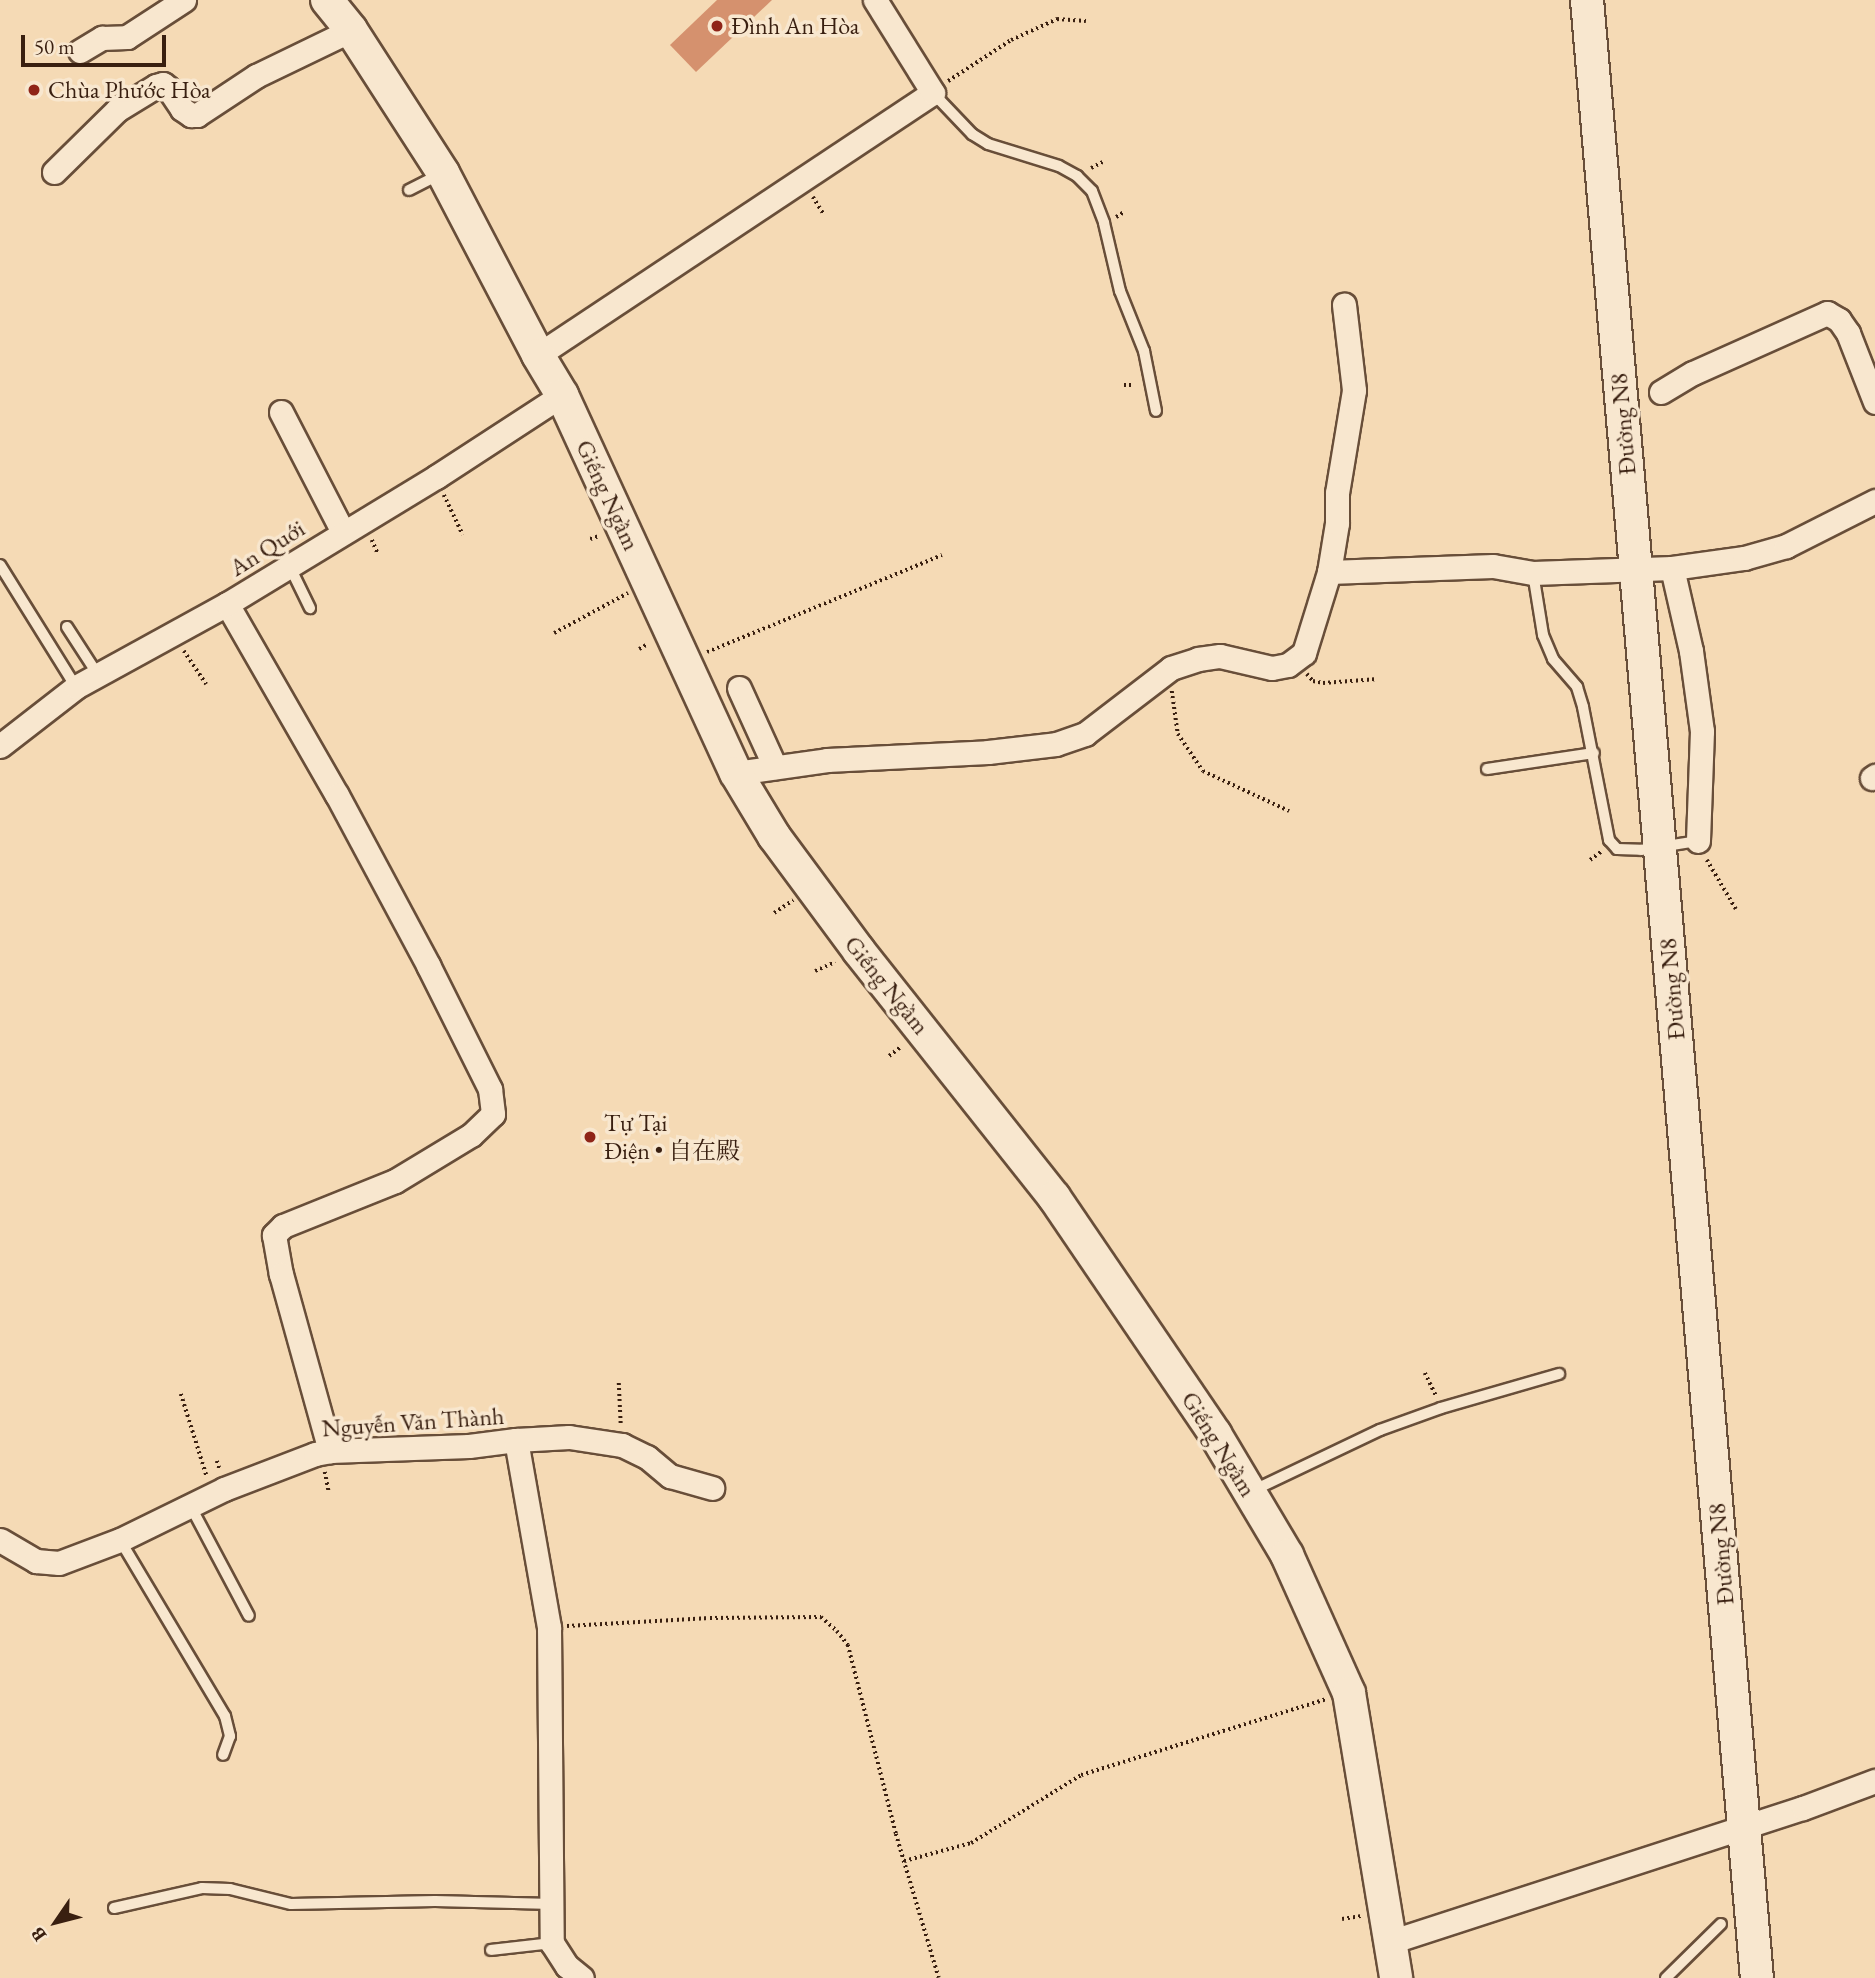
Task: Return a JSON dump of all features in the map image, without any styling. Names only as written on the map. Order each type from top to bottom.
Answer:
[{"type":"street","points":[[80,51],[102,38],[127,37],[184,0]]},
{"type":"street","name":"Giếng Ngầm","points":[[327,0],[351,30],[443,173],[538,355],[562,395],[736,773],[774,836],[859,951],[1054,1197],[1215,1434],[1287,1555],[1349,1693],[1396,1978]]},
{"type":"street","points":[[538,355],[933,93],[875,0]]},
{"type":"street","name":"Đường N8","points":[[1587,0],[1757,1978]]},
{"type":"street","points":[[54,172],[117,110],[156,86],[163,84],[182,109],[191,115],[197,115],[256,76],[351,30]]},
{"type":"street","points":[[736,773],[775,767],[1056,744],[1085,734],[1171,668],[1198,659],[1220,656],[1272,668],[1296,662],[1304,653],[1329,572],[1337,523],[1337,494],[1354,390],[1344,305]]},
{"type":"street","points":[[1661,392],[1693,373],[1826,313],[1839,320],[1848,333],[1875,402]]},
{"type":"street","name":"An Quới","points":[[0,746],[76,687],[227,604],[436,477],[562,395]]},
{"type":"street","points":[[281,412],[343,532]]},
{"type":"street","points":[[1329,572],[1493,566],[1533,573],[1672,568],[1744,558],[1786,546],[1875,501]]},
{"type":"street","points":[[1672,568],[1691,651],[1701,720],[1702,775],[1698,841]]},
{"type":"street","points":[[227,604],[337,795],[428,965],[490,1089],[493,1114],[471,1135],[395,1181],[283,1226],[274,1235],[281,1274],[330,1451]]},
{"type":"street","points":[[738,688],[775,767]]},
{"type":"street","points":[[516,1440],[569,1437],[622,1445],[647,1457],[670,1476],[712,1488]]},
{"type":"street","name":"Nguyễn Văn Thành","points":[[0,1539],[36,1561],[59,1563],[120,1540],[213,1495],[330,1451],[458,1447],[516,1440],[549,1628],[552,1943]]},
{"type":"street","points":[[1390,1942],[1875,1781]]},
{"type":"street","points":[[552,1943],[567,1966],[582,1978]]},
{"type":"lane","points":[[933,93],[972,134],[988,144],[1059,166],[1077,176],[1092,191],[1104,223],[1120,291],[1144,351],[1156,411]]},
{"type":"lane","points":[[409,190],[443,173]]},
{"type":"lane","points":[[0,565],[76,687]]},
{"type":"lane","points":[[289,565],[310,608]]},
{"type":"lane","points":[[1533,573],[1543,635],[1553,659],[1577,687],[1594,753],[1603,822],[1609,840],[1617,849],[1660,847],[1698,841]]},
{"type":"lane","points":[[67,627],[98,675]]},
{"type":"lane","points":[[1487,769],[1594,753]]},
{"type":"lane","points":[[1250,1493],[1380,1430],[1441,1408],[1559,1374]]},
{"type":"lane","points":[[191,1507],[249,1616]]},
{"type":"lane","points":[[120,1540],[225,1716],[230,1736],[223,1755]]},
{"type":"lane","points":[[114,1908],[202,1888],[230,1889],[291,1904],[435,1901],[553,1904]]},
{"type":"lane","points":[[1667,1978],[1721,1924]]},
{"type":"lane","points":[[491,1950],[552,1943]]},
{"type":"path","points":[[933,93],[972,63],[1011,40],[1057,19],[1086,21]]},
{"type":"path","points":[[436,477],[463,535]]},
{"type":"path","points":[[686,662],[769,624],[942,555]]},
{"type":"path","points":[[554,633],[649,582]]},
{"type":"path","points":[[173,633],[206,684]]},
{"type":"path","points":[[1296,662],[1313,681],[1323,683],[1378,679]]},
{"type":"path","points":[[1171,668],[1178,734],[1188,753],[1203,771],[1289,811]]},
{"type":"path","points":[[1698,841],[1736,909]]},
{"type":"path","points":[[1425,1373],[1441,1408]]},
{"type":"path","points":[[619,1383],[622,1445]]},
{"type":"path","points":[[181,1394],[213,1495]]},
{"type":"path","points":[[549,1628],[710,1618],[821,1617],[848,1646],[904,1861],[939,1978]]},
{"type":"path","points":[[904,1861],[971,1843],[1081,1775],[1349,1693]]},
{"type":"building","name":"Đình An Hòa","points":[[717,0],[772,0],[696,72],[670,45]]},
{"type":"place","name":"Đình An Hòa","points":[[717,26]]},
{"type":"place","name":"Chùa Phước Hòa","points":[[34,90]]},
{"type":"place","name":"Tự Tại Điện • 自在殿","points":[[590,1137]]}]
